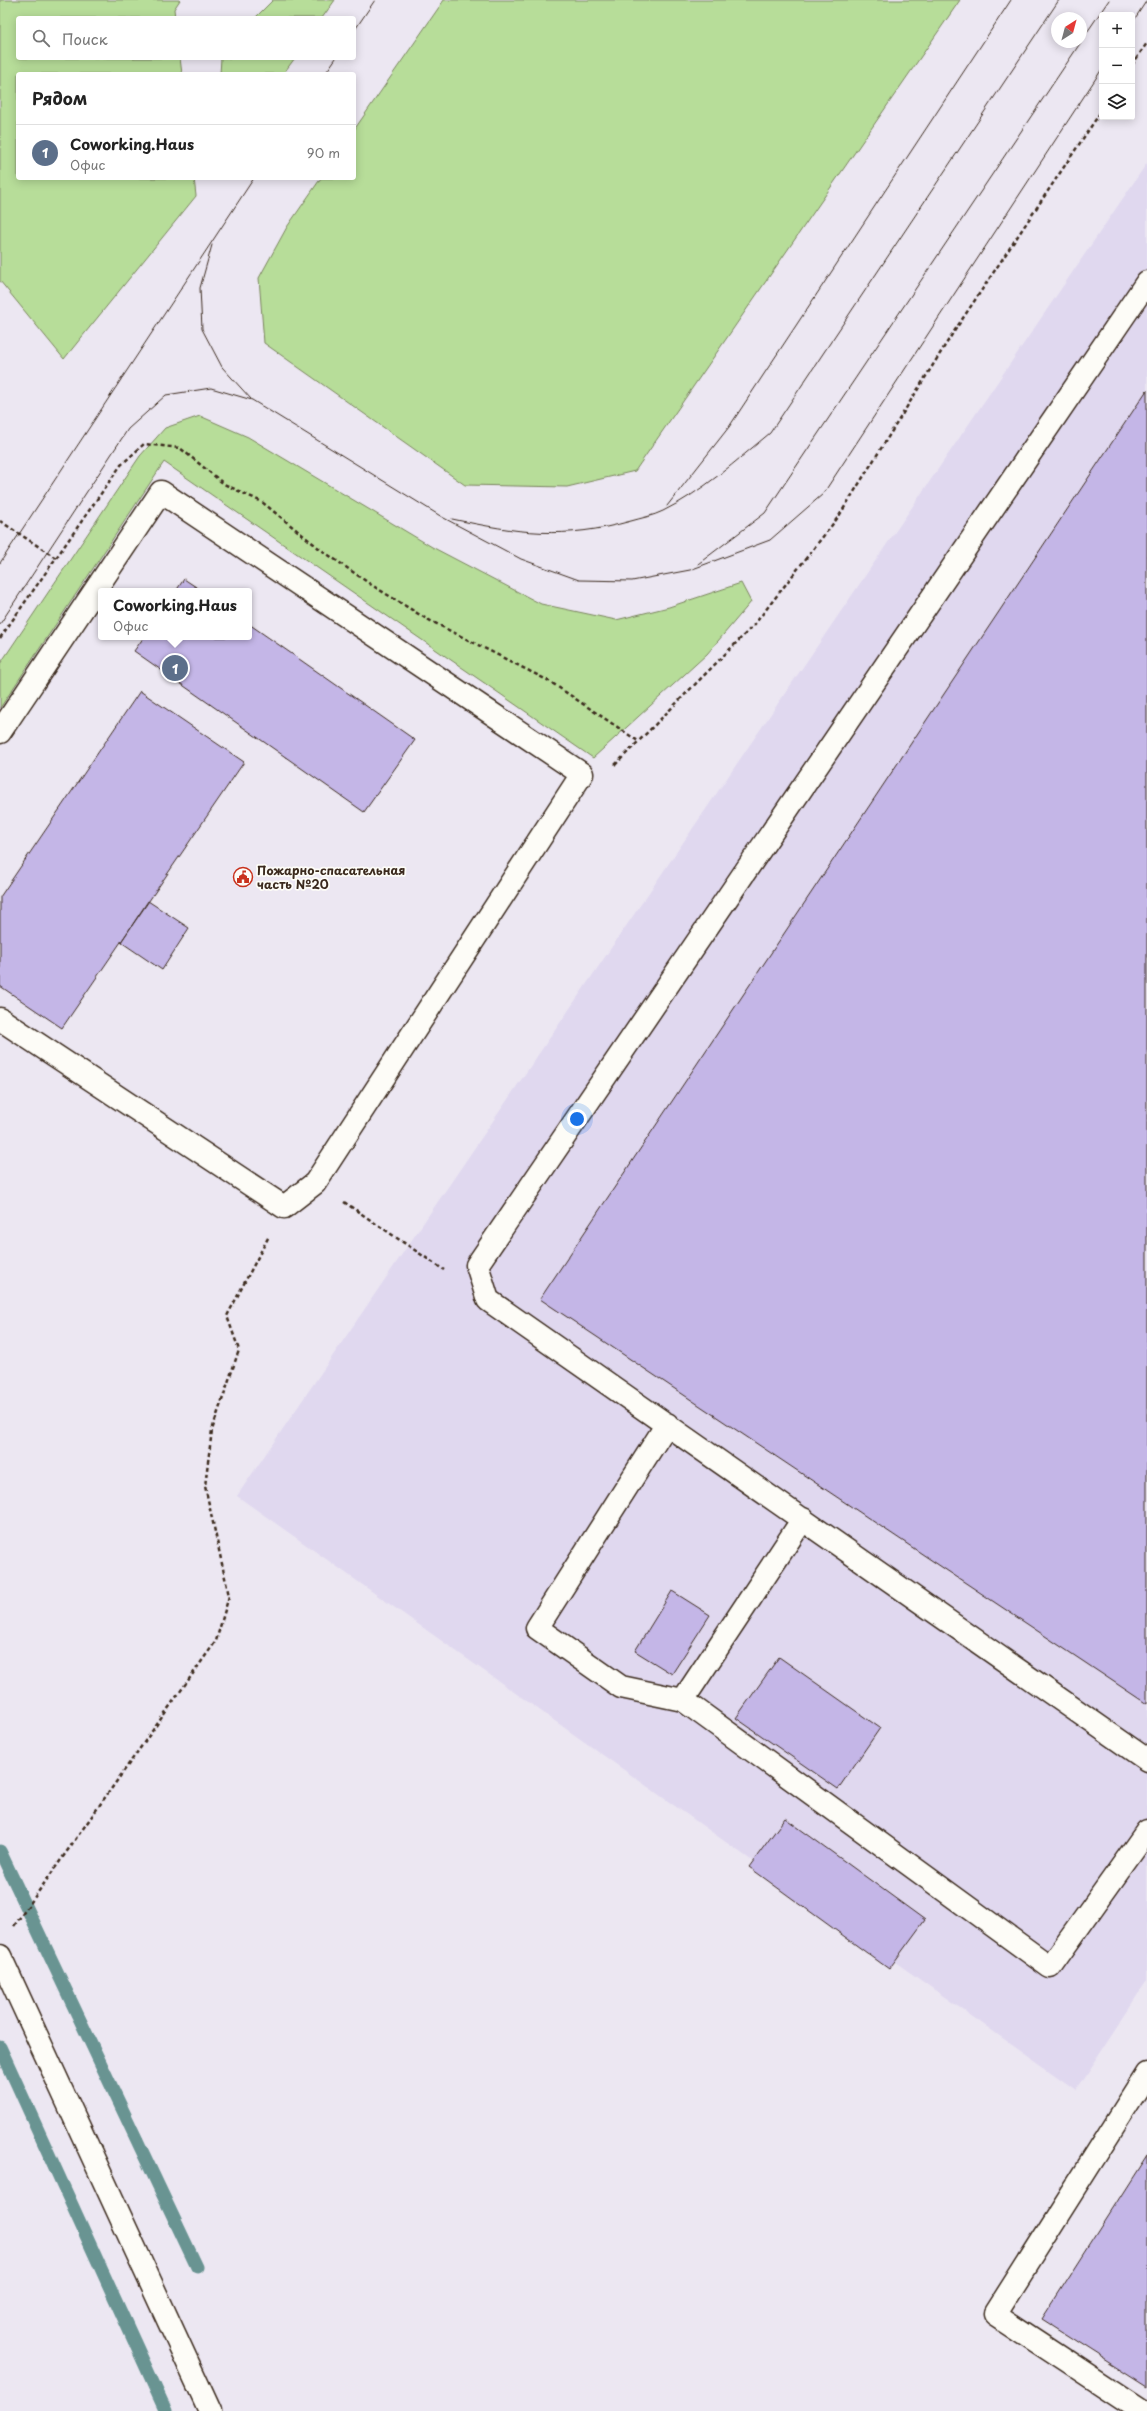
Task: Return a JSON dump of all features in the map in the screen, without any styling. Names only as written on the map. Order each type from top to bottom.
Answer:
[{"type":"lane","points":[[1147,282],[476,1265],[488,1300],[668,1424],[1147,1760]]},
{"type":"lane","points":[[0,732],[161,492],[582,774],[315,1183],[284,1207],[0,1019]]},
{"type":"lane","points":[[668,1424],[537,1628],[621,1687],[682,1700],[1050,1967],[1147,1831]]},
{"type":"lane","points":[[682,1700],[803,1519]]},
{"type":"lane","points":[[0,1956],[210,2411]]},
{"type":"lane","points":[[1142,2411],[995,2314],[1147,2074]]},
{"type":"path","points":[[1135,61],[1147,43]]},
{"type":"path","points":[[620,760],[754,625],[839,516],[951,336],[1099,114]]},
{"type":"path","points":[[0,638],[122,465],[144,444],[180,448],[224,484],[262,502],[320,549],[370,584],[425,618],[549,681],[638,741]]},
{"type":"path","points":[[0,521],[56,558]]},
{"type":"path","points":[[315,1183],[488,1300]]},
{"type":"path","points":[[14,1927],[216,1641],[229,1596],[205,1486],[212,1430],[239,1350],[227,1316],[284,1207]]},
{"type":"shaded area","points":[[1147,163],[1147,1982],[1076,2090],[237,1496]]},
{"type":"green space","points":[[0,0],[180,0],[174,9],[175,16],[16,16],[16,60],[180,60],[182,72],[16,72],[16,180],[194,180],[196,196],[64,359],[0,281]]},
{"type":"green space","points":[[273,0],[335,0],[323,16],[257,16]]},
{"type":"green space","points":[[444,0],[960,0],[635,471],[567,487],[465,485],[264,343],[259,278],[287,227],[320,180],[356,180],[356,127]]},
{"type":"green space","points":[[221,60],[294,60],[284,72],[220,72]]},
{"type":"green space","points":[[200,416],[248,437],[432,547],[541,604],[616,620],[669,607],[741,583],[751,602],[707,654],[593,758],[164,462],[0,708],[0,664],[140,456],[165,428]]},
{"type":"building","points":[[1147,390],[1147,1704],[540,1299]]},
{"type":"building","points":[[184,579],[198,588],[178,588]]},
{"type":"building","points":[[252,626],[415,740],[364,812],[134,651],[142,640],[252,640]]},
{"type":"building","points":[[140,691],[244,762],[62,1028],[0,986],[0,897]]},
{"type":"building","points":[[148,901],[189,928],[162,970],[121,942]]},
{"type":"building","points":[[672,1591],[710,1615],[672,1674],[635,1651]]},
{"type":"building","points":[[779,1657],[880,1728],[838,1789],[736,1718]]},
{"type":"building","points":[[785,1818],[925,1920],[889,1969],[749,1867]]},
{"type":"building","points":[[1147,2155],[1147,2386],[1042,2319]]},
{"type":"waterway","points":[[0,1851],[197,2267]]},
{"type":"waterway","points":[[0,2047],[166,2411]]},
{"type":"tram line","points":[[356,28],[375,0]]},
{"type":"tram line","points":[[667,506],[729,427],[1011,0]]},
{"type":"tram line","points":[[452,519],[520,531],[562,532],[584,531],[607,527],[647,517],[663,511],[691,495],[770,433],[1059,0]]},
{"type":"tram line","points":[[1087,32],[1109,0]]},
{"type":"tram line","points":[[1135,18],[1147,0]]},
{"type":"tram line","points":[[698,564],[765,513],[1077,48]]},
{"type":"tram line","points":[[326,72],[335,60]]},
{"type":"tram line","points":[[0,624],[128,429],[166,395],[211,388],[252,400],[442,517],[521,559],[579,580],[632,581],[690,570],[770,540],[823,494],[1099,74]]},
{"type":"tram line","points":[[0,563],[253,180]]},
{"type":"tram line","points":[[212,245],[200,288],[202,329],[222,367],[251,399]]},
{"type":"place","name":"Coworking.Haus","points":[[175,668]]},
{"type":"place","name":"Пожарно-спасательная часть №20","points":[[243,877]]}]
